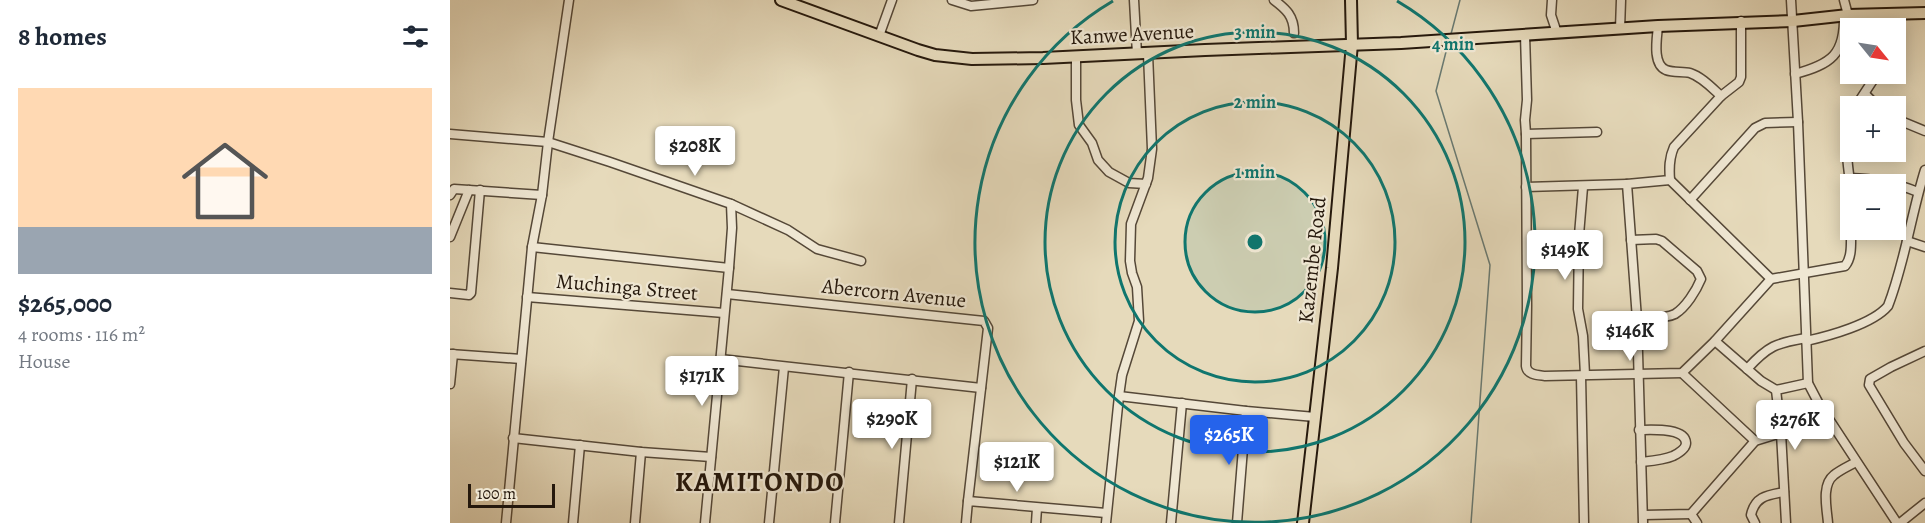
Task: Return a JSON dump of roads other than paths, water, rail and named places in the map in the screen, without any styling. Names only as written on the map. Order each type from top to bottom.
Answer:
[{"type":"main road","name":"Kanwe Avenue","points":[[781,0],[935,55],[972,59],[1401,44],[1741,21],[1793,21],[1846,15],[1925,13]]},
{"type":"main road","name":"Kazembe Road","points":[[1303,523],[1332,268],[1352,45],[1351,0]]},
{"type":"street","points":[[506,523],[532,247],[542,195],[569,0]]},
{"type":"street","points":[[879,36],[892,0]]},
{"type":"street","points":[[953,0],[977,6],[1033,0]]},
{"type":"street","points":[[968,501],[1106,518],[1122,375],[1138,321],[1137,287],[1130,261],[1131,224],[1146,184],[1152,143],[1134,0]]},
{"type":"street","points":[[1274,0],[1292,18],[1294,33]]},
{"type":"street","points":[[1552,0],[1551,15],[1557,33]]},
{"type":"street","points":[[1620,29],[1621,0]]},
{"type":"street","points":[[1791,0],[1808,383],[1856,462],[1899,523],[1925,503]]},
{"type":"street","points":[[1795,75],[1825,64],[1833,56],[1843,37],[1846,15],[1844,0]]},
{"type":"street","points":[[1890,14],[1890,18]]},
{"type":"street","points":[[1741,21],[1741,77],[1739,82],[1721,96],[1674,147],[1669,167],[1670,180],[1771,279]]},
{"type":"street","points":[[1658,26],[1657,58],[1663,68],[1695,75],[1721,96]]},
{"type":"street","points":[[1525,35],[1527,100],[1524,120],[1526,134],[1526,369],[1534,375],[1682,373],[1715,341],[1771,279],[1845,266],[1851,249],[1851,240]]},
{"type":"street","points":[[1076,57],[1076,100],[1079,125],[1092,143],[1098,160],[1109,172],[1129,183],[1146,184]]},
{"type":"street","points":[[1865,94],[1871,84]]},
{"type":"street","points":[[1690,200],[1755,128],[1765,123],[1798,122]]},
{"type":"street","points":[[1906,123],[1925,130]]},
{"type":"street","points":[[1526,134],[1597,132]]},
{"type":"street","points":[[450,134],[548,142],[731,204],[788,230],[817,249],[861,261]]},
{"type":"street","points":[[1747,369],[1769,348],[1780,342],[1831,336],[1883,312],[1892,297],[1925,170]]},
{"type":"street","points":[[1526,188],[1582,187],[1670,180]]},
{"type":"street","points":[[1627,184],[1636,319],[1644,519],[1691,514],[1755,441],[1781,433]]},
{"type":"street","points":[[1582,187],[1578,309],[1583,336],[1582,516],[1584,523]]},
{"type":"street","points":[[1906,188],[1918,192]]},
{"type":"street","points":[[450,237],[469,190]]},
{"type":"street","points":[[451,191],[480,190],[542,195]]},
{"type":"street","points":[[450,294],[469,295],[471,293],[480,190]]},
{"type":"street","points":[[705,523],[727,294],[732,228],[731,204]]},
{"type":"street","points":[[1631,240],[1662,241],[1697,271],[1701,279],[1696,291],[1676,313],[1636,319]]},
{"type":"street","points":[[1907,241],[1925,247]]},
{"type":"street","points":[[532,247],[729,268]]},
{"type":"street","name":"Abercorn Avenue","points":[[727,294],[984,321],[988,328],[966,523]]},
{"type":"street","name":"Muchinga Street","points":[[527,297],[724,313]]},
{"type":"street","points":[[1715,341],[1761,381],[1776,390],[1808,383]]},
{"type":"street","points":[[1925,351],[1870,379],[1869,385],[1898,433],[1925,471]]},
{"type":"street","points":[[450,384],[451,354],[521,359]]},
{"type":"street","points":[[720,359],[981,388]]},
{"type":"street","points":[[769,523],[784,367]]},
{"type":"street","points":[[835,523],[849,372]]},
{"type":"street","points":[[1682,373],[1755,441]]},
{"type":"street","points":[[899,523],[912,379]]},
{"type":"street","points":[[1776,390],[1786,523]]},
{"type":"street","points":[[1119,396],[1315,417]]},
{"type":"street","points":[[1171,523],[1182,403]]},
{"type":"street","points":[[1237,523],[1246,411]]},
{"type":"street","points":[[1639,430],[1673,431],[1685,439],[1686,444],[1684,449],[1671,457],[1641,462]]},
{"type":"street","points":[[513,438],[711,457]]},
{"type":"street","points":[[573,523],[580,446]]},
{"type":"street","points":[[635,523],[641,452]]},
{"type":"street","points":[[1828,523],[1826,490],[1828,481],[1833,475],[1856,462]]},
{"type":"street","points":[[1755,523],[1751,515],[1758,499],[1784,492]]},
{"type":"street","points":[[1036,523],[1037,508]]},
{"type":"street","points":[[1691,514],[1697,523]]},
{"type":"waterway","points":[[1451,34],[1460,0]]},
{"type":"waterway","points":[[1448,44],[1436,91],[1490,265],[1471,523]]},
{"type":"district","name":"KAMITONDO","points":[[760,482]]}]
